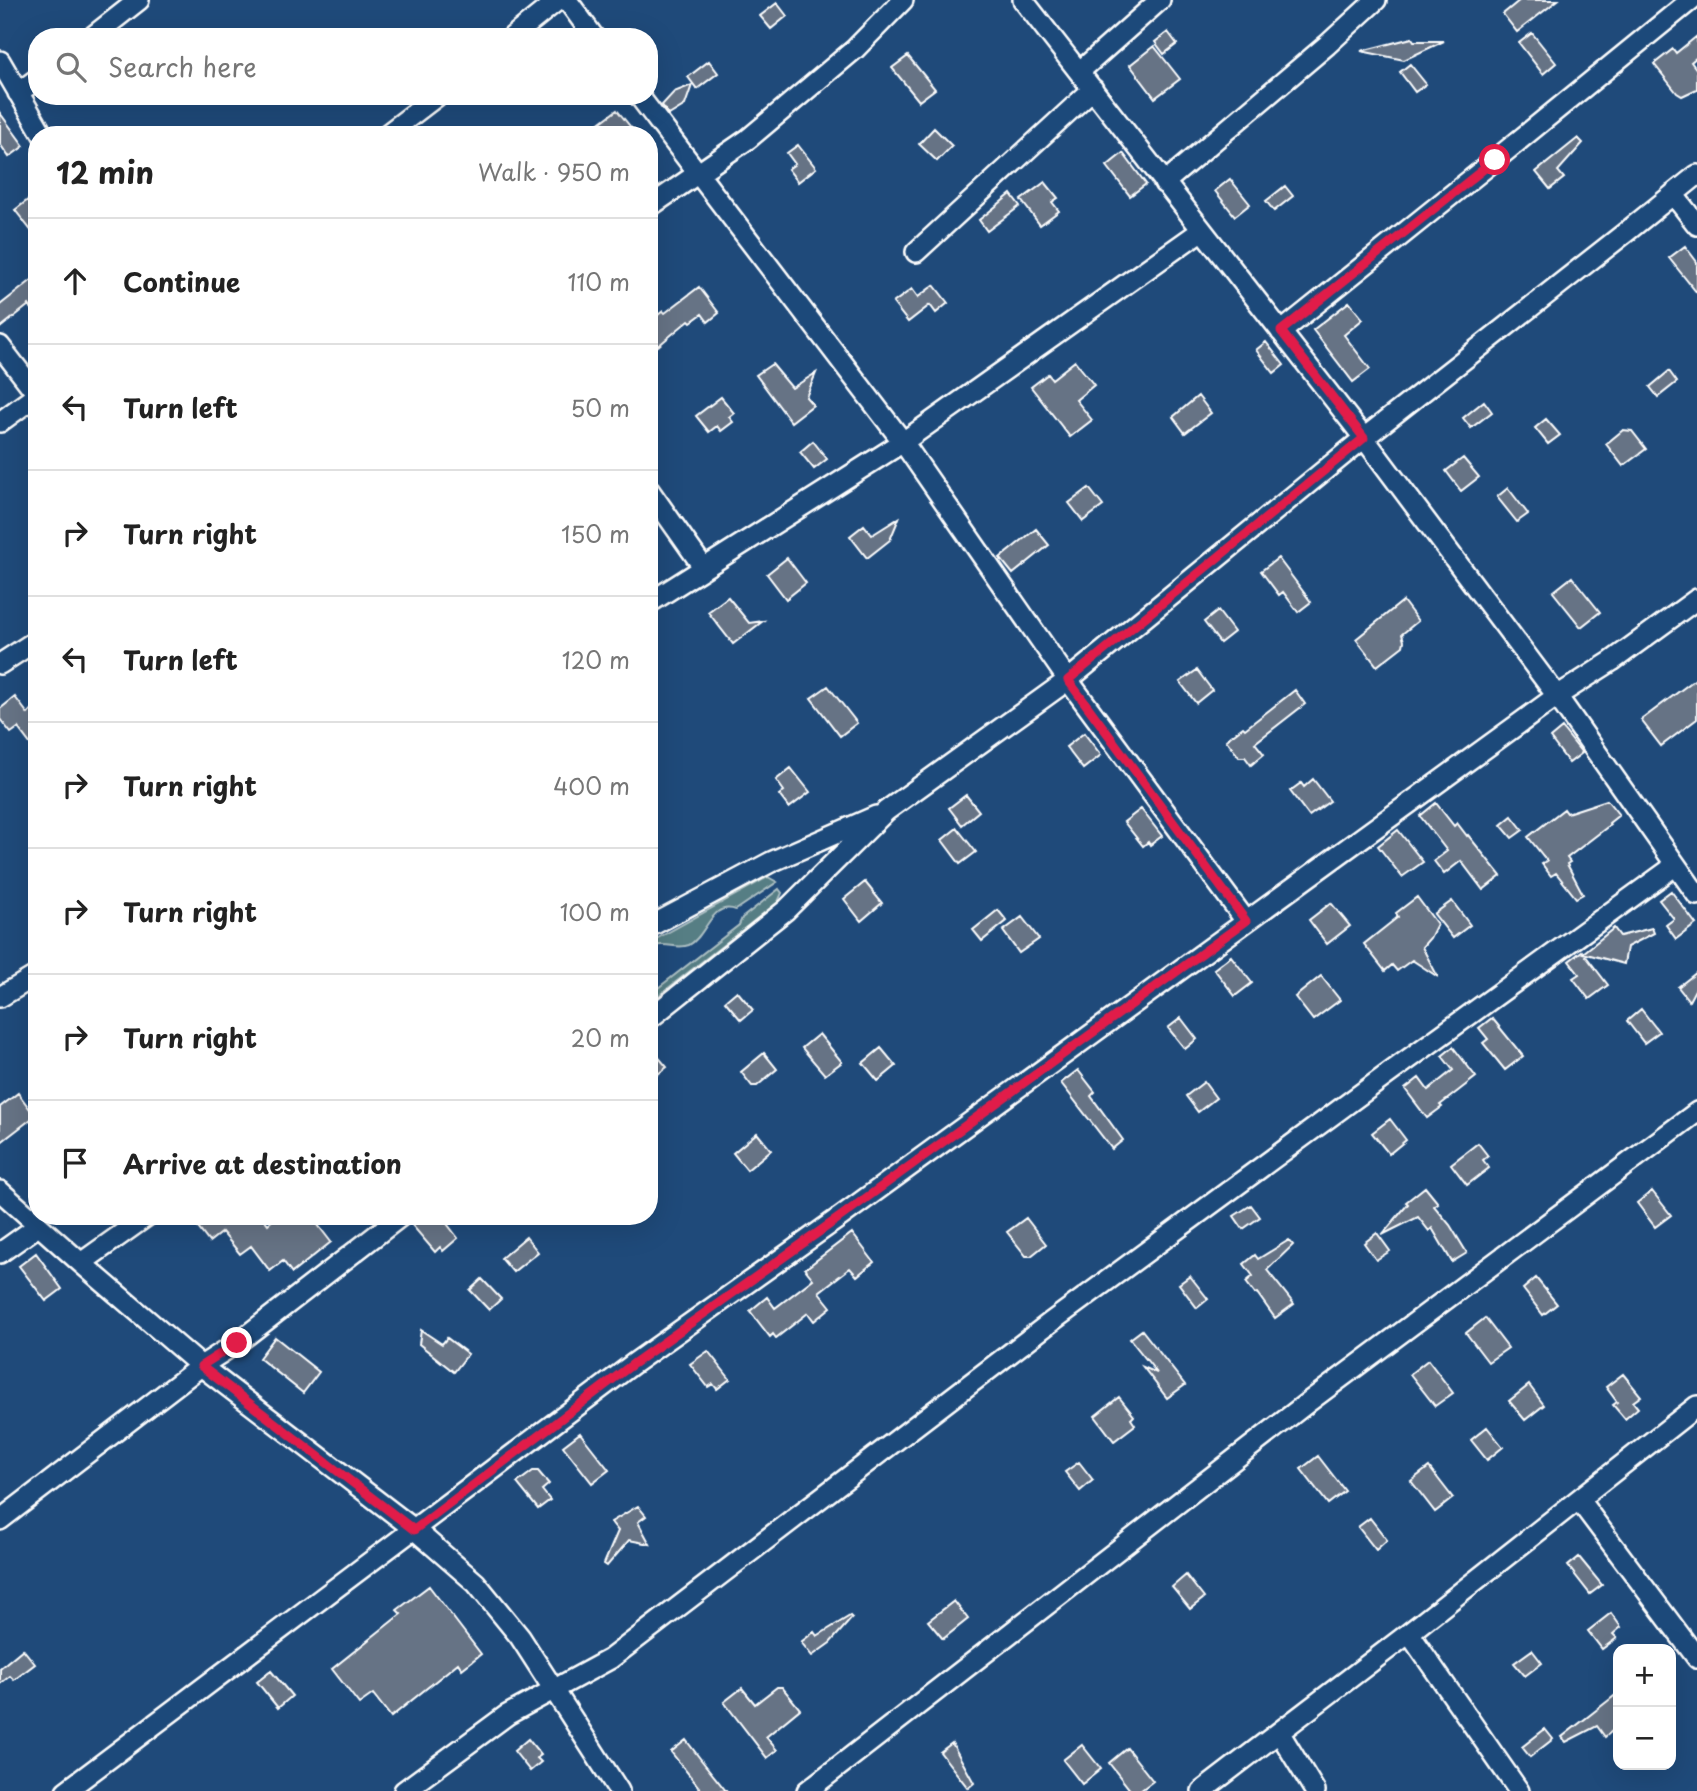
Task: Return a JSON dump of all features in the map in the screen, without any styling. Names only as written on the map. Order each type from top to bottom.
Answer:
[{"type":"street","points":[[103,28],[139,0]]},
{"type":"street","points":[[523,28],[558,0]]},
{"type":"street","points":[[567,0],[587,28]]},
{"type":"street","points":[[658,201],[748,139],[855,49],[903,0]]},
{"type":"street","points":[[1023,0],[1364,438],[1558,696],[1697,894]]},
{"type":"street","points":[[1079,72],[1160,0]]},
{"type":"street","points":[[1164,183],[1376,0]]},
{"type":"street","points":[[1281,331],[1691,0]]},
{"type":"street","points":[[0,61],[38,126]]},
{"type":"street","points":[[18,93],[28,86]]},
{"type":"street","points":[[916,252],[1093,89]]},
{"type":"street","points":[[398,126],[425,105]]},
{"type":"street","points":[[646,105],[903,442],[1068,680],[1246,921]]},
{"type":"street","points":[[658,1012],[786,910],[886,811],[1068,680],[1364,438],[1697,175]]},
{"type":"street","points":[[1673,194],[1697,225]]},
{"type":"street","points":[[658,597],[903,442],[1202,230]]},
{"type":"street","points":[[0,346],[28,383]]},
{"type":"street","points":[[0,422],[28,402]]},
{"type":"street","points":[[658,502],[704,568]]},
{"type":"street","points":[[66,1791],[633,1364],[1558,696],[1612,661],[1697,599]]},
{"type":"street","points":[[0,664],[28,646]]},
{"type":"street","points":[[658,922],[771,863],[886,811]]},
{"type":"street","points":[[404,1791],[507,1715],[610,1659],[1051,1322],[1676,865]]},
{"type":"street","points":[[0,997],[28,980]]},
{"type":"street","points":[[807,1791],[1296,1411],[1697,1112]]},
{"type":"street","points":[[0,1191],[28,1217]]},
{"type":"street","points":[[80,1263],[134,1225]]},
{"type":"street","points":[[0,1520],[389,1225]]},
{"type":"street","points":[[0,1254],[38,1226],[201,1366],[414,1530],[476,1583],[520,1637],[619,1791]]},
{"type":"street","points":[[1202,1791],[1409,1633],[1697,1406]]},
{"type":"street","points":[[1579,1500],[1697,1658]]},
{"type":"street","points":[[1409,1633],[1519,1791]]},
{"type":"street","points":[[1279,1732],[1315,1791]]},
{"type":"green space","points":[[768,877],[777,882],[736,910],[720,910],[689,945],[658,946],[658,938]]},
{"type":"green space","points":[[779,889],[782,893],[778,902],[658,996],[658,988],[739,925],[742,918]]},
{"type":"building","points":[[1520,0],[1558,0],[1517,32],[1503,14]]},
{"type":"building","points":[[777,3],[787,16],[771,29],[760,16]]},
{"type":"building","points":[[1168,32],[1177,44],[1164,54],[1155,42]]},
{"type":"building","points":[[1532,33],[1556,63],[1543,74],[1519,43]]},
{"type":"building","points":[[1697,36],[1697,57],[1691,62],[1697,70],[1697,89],[1682,96],[1654,64],[1673,49],[1676,53]]},
{"type":"building","points":[[1412,38],[1414,41],[1444,41],[1404,60],[1361,51]]},
{"type":"building","points":[[1154,46],[1180,79],[1155,98],[1130,65]]},
{"type":"building","points":[[908,56],[935,89],[919,101],[892,68]]},
{"type":"building","points":[[709,61],[718,73],[697,89],[688,77]]},
{"type":"building","points":[[1410,64],[1426,84],[1415,92],[1400,72]]},
{"type":"building","points":[[692,85],[685,105],[669,115],[662,105],[674,92]]},
{"type":"building","points":[[617,110],[630,126],[598,126]]},
{"type":"building","points":[[0,113],[24,146],[9,157],[0,144]]},
{"type":"building","points":[[934,128],[952,146],[937,161],[919,144]]},
{"type":"building","points":[[1578,138],[1583,143],[1558,171],[1564,178],[1550,189],[1536,172]]},
{"type":"building","points":[[798,145],[816,168],[798,182],[788,169],[795,164],[787,153]]},
{"type":"building","points":[[1123,153],[1146,184],[1130,196],[1107,166]]},
{"type":"building","points":[[1230,179],[1250,204],[1235,216],[1215,191]]},
{"type":"building","points":[[1045,182],[1058,198],[1052,202],[1059,211],[1040,225],[1021,200]]},
{"type":"building","points":[[1285,186],[1293,196],[1274,211],[1266,201]]},
{"type":"building","points":[[1011,194],[1020,206],[987,231],[979,220]]},
{"type":"building","points":[[28,200],[28,227],[15,210]]},
{"type":"building","points":[[1685,246],[1697,262],[1697,293],[1669,258]]},
{"type":"building","points":[[28,283],[28,306],[0,328],[0,305]]},
{"type":"building","points":[[934,285],[948,303],[936,313],[930,305],[908,322],[893,303],[912,289],[918,297]]},
{"type":"building","points":[[699,287],[719,313],[708,322],[702,314],[691,322],[689,320],[658,346],[658,315],[663,311],[665,313]]},
{"type":"building","points":[[1349,302],[1363,319],[1344,335],[1370,369],[1353,382],[1313,330]]},
{"type":"building","points":[[1266,342],[1284,365],[1274,373],[1256,350]]},
{"type":"building","points":[[1075,361],[1094,385],[1076,400],[1092,420],[1070,437],[1031,387],[1048,374],[1052,379]]},
{"type":"building","points":[[772,364],[792,388],[816,373],[806,397],[813,405],[791,422],[756,375]]},
{"type":"building","points":[[1669,371],[1677,382],[1658,397],[1650,387]]},
{"type":"building","points":[[1198,396],[1211,413],[1185,433],[1173,417]]},
{"type":"building","points":[[721,397],[734,413],[729,417],[733,422],[721,431],[717,426],[709,432],[696,416]]},
{"type":"building","points":[[1484,401],[1492,412],[1471,428],[1463,418]]},
{"type":"building","points":[[1546,419],[1560,435],[1548,444],[1535,428]]},
{"type":"building","points":[[1623,430],[1632,431],[1646,449],[1623,466],[1606,444]]},
{"type":"building","points":[[813,441],[827,459],[814,469],[800,452]]},
{"type":"building","points":[[1463,458],[1479,477],[1461,491],[1446,471]]},
{"type":"building","points":[[1089,488],[1103,506],[1083,521],[1069,503]]},
{"type":"building","points":[[1508,488],[1528,514],[1517,522],[1497,497]]},
{"type":"building","points":[[899,518],[890,540],[867,558],[850,536],[864,525],[872,535]]},
{"type":"building","points":[[1036,529],[1049,545],[1013,574],[1000,558]]},
{"type":"building","points":[[787,558],[806,583],[786,599],[767,574]]},
{"type":"building","points":[[1278,558],[1311,602],[1298,612],[1283,592],[1279,595],[1261,571]]},
{"type":"building","points":[[1572,577],[1600,612],[1581,627],[1553,592]]},
{"type":"building","points":[[728,597],[749,623],[763,621],[733,644],[708,612]]},
{"type":"building","points":[[1403,601],[1418,621],[1402,634],[1403,646],[1377,666],[1356,639]]},
{"type":"building","points":[[1218,611],[1234,632],[1220,643],[1204,622]]},
{"type":"building","points":[[1197,670],[1212,690],[1196,703],[1180,682]]},
{"type":"building","points":[[1697,678],[1697,719],[1661,746],[1641,720]]},
{"type":"building","points":[[828,686],[857,723],[840,736],[811,698]]},
{"type":"building","points":[[1295,690],[1305,704],[1255,743],[1264,754],[1251,765],[1245,757],[1239,757],[1226,740],[1243,727],[1245,729]]},
{"type":"building","points":[[15,697],[28,714],[28,741],[18,728],[11,733],[0,719],[0,709]]},
{"type":"building","points":[[1562,728],[1582,753],[1569,763],[1550,738]]},
{"type":"building","points":[[1084,733],[1101,755],[1083,769],[1066,747]]},
{"type":"building","points":[[791,768],[810,792],[789,808],[779,795],[784,791],[776,780]]},
{"type":"building","points":[[1313,779],[1330,801],[1309,816],[1290,791],[1301,783],[1304,787]]},
{"type":"building","points":[[966,795],[979,811],[962,825],[949,808]]},
{"type":"building","points":[[1607,800],[1619,815],[1567,858],[1570,862],[1567,864],[1583,894],[1576,898],[1556,873],[1551,876],[1542,864],[1547,861],[1528,837],[1564,809],[1567,813]]},
{"type":"building","points":[[1436,803],[1454,826],[1457,823],[1468,835],[1501,876],[1483,890],[1461,861],[1444,874],[1434,861],[1447,851],[1420,816]]},
{"type":"building","points":[[1141,809],[1162,836],[1150,845],[1148,842],[1143,846],[1124,822]]},
{"type":"building","points":[[1512,816],[1523,830],[1512,838],[1501,825]]},
{"type":"building","points":[[957,828],[976,852],[960,864],[942,840]]},
{"type":"building","points":[[1398,830],[1423,862],[1402,877],[1378,846]]},
{"type":"building","points":[[865,882],[882,903],[861,921],[844,899]]},
{"type":"building","points":[[1671,891],[1696,924],[1676,939],[1666,925],[1674,919],[1659,900]]},
{"type":"building","points":[[1417,897],[1437,924],[1422,947],[1438,977],[1412,960],[1397,971],[1392,965],[1385,971],[1364,944],[1398,917],[1396,913]]},
{"type":"building","points":[[1452,901],[1470,925],[1453,938],[1434,914]]},
{"type":"building","points":[[1331,903],[1350,926],[1327,944],[1309,920]]},
{"type":"building","points":[[998,910],[1007,921],[982,941],[973,930]]},
{"type":"building","points":[[1022,917],[1039,939],[1019,953],[1003,931]]},
{"type":"building","points":[[1614,928],[1620,936],[1652,928],[1654,933],[1627,947],[1624,964],[1583,953]]},
{"type":"building","points":[[1582,951],[1608,985],[1589,999],[1573,978],[1579,974],[1569,961]]},
{"type":"building","points":[[1231,956],[1252,983],[1235,996],[1214,969]]},
{"type":"building","points":[[1697,972],[1697,986],[1689,1001],[1678,987]]},
{"type":"building","points":[[1321,976],[1340,1000],[1313,1020],[1295,997]]},
{"type":"building","points":[[737,991],[753,1010],[741,1020],[725,1001]]},
{"type":"building","points":[[1641,1009],[1659,1032],[1644,1043],[1627,1021]]},
{"type":"building","points":[[1181,1018],[1197,1039],[1185,1049],[1168,1028]]},
{"type":"building","points":[[1492,1018],[1523,1056],[1505,1070],[1483,1043],[1488,1039],[1479,1028]]},
{"type":"building","points":[[819,1034],[842,1062],[825,1075],[802,1048]]},
{"type":"building","points":[[1453,1047],[1476,1077],[1427,1118],[1405,1089],[1419,1078],[1428,1090],[1453,1070],[1442,1056]]},
{"type":"building","points":[[881,1048],[896,1066],[878,1081],[863,1063]]},
{"type":"building","points":[[764,1053],[777,1069],[757,1086],[752,1086],[741,1072]]},
{"type":"building","points":[[658,1056],[667,1067],[658,1074]]},
{"type":"building","points":[[1078,1070],[1095,1092],[1091,1096],[1123,1140],[1112,1149],[1061,1083]]},
{"type":"building","points":[[1204,1082],[1216,1098],[1198,1112],[1186,1096]]},
{"type":"building","points":[[18,1093],[28,1107],[28,1121],[0,1143],[0,1107]]},
{"type":"building","points":[[1390,1119],[1406,1140],[1389,1154],[1372,1133]]},
{"type":"building","points":[[757,1133],[771,1150],[747,1170],[733,1153]]},
{"type":"building","points":[[1478,1143],[1488,1156],[1483,1160],[1489,1168],[1467,1185],[1451,1164]]},
{"type":"building","points":[[1425,1187],[1438,1203],[1434,1206],[1450,1225],[1467,1253],[1452,1262],[1432,1228],[1429,1231],[1418,1217],[1382,1235],[1408,1204],[1406,1202]]},
{"type":"building","points":[[1652,1191],[1671,1215],[1655,1227],[1637,1203]]},
{"type":"building","points":[[1251,1205],[1260,1217],[1243,1229],[1234,1216]]},
{"type":"building","points":[[1026,1218],[1046,1244],[1031,1256],[1026,1256],[1007,1232]]},
{"type":"building","points":[[196,1225],[318,1225],[331,1242],[292,1273],[283,1261],[270,1271],[251,1246],[240,1254],[222,1232],[209,1242]]},
{"type":"building","points":[[412,1225],[448,1225],[458,1238],[443,1251],[440,1247],[435,1252]]},
{"type":"building","points":[[852,1233],[874,1262],[857,1276],[850,1268],[819,1292],[831,1307],[814,1321],[808,1313],[776,1338],[773,1334],[770,1337],[750,1311],[767,1297],[775,1308],[813,1279],[805,1269]]},
{"type":"building","points":[[1377,1233],[1390,1251],[1376,1260],[1364,1243]]},
{"type":"building","points":[[526,1237],[538,1252],[513,1272],[501,1258]]},
{"type":"building","points":[[1289,1240],[1293,1245],[1267,1270],[1294,1304],[1275,1318],[1246,1282],[1253,1276],[1244,1264],[1255,1255],[1258,1259]]},
{"type":"building","points":[[36,1253],[62,1289],[46,1301],[19,1266]]},
{"type":"building","points":[[1190,1276],[1208,1299],[1197,1308],[1179,1284]]},
{"type":"building","points":[[1536,1278],[1557,1304],[1543,1315],[1523,1289]]},
{"type":"building","points":[[482,1279],[501,1299],[489,1310],[470,1290]]},
{"type":"building","points":[[1485,1318],[1508,1348],[1488,1362],[1466,1333]]},
{"type":"building","points":[[421,1330],[442,1344],[447,1338],[468,1354],[454,1372],[419,1344]]},
{"type":"building","points":[[1142,1330],[1185,1385],[1167,1398],[1143,1367],[1157,1373],[1130,1339]]},
{"type":"building","points":[[275,1337],[319,1372],[303,1393],[259,1358]]},
{"type":"building","points":[[708,1351],[730,1379],[717,1389],[713,1384],[708,1387],[690,1364]]},
{"type":"building","points":[[1428,1360],[1453,1393],[1435,1406],[1410,1374]]},
{"type":"building","points":[[1623,1374],[1641,1396],[1633,1402],[1638,1408],[1625,1419],[1613,1405],[1617,1402],[1606,1387]]},
{"type":"building","points":[[1529,1385],[1544,1405],[1525,1420],[1509,1401]]},
{"type":"building","points":[[1119,1397],[1134,1416],[1131,1419],[1135,1425],[1114,1441],[1095,1416]]},
{"type":"building","points":[[1487,1427],[1503,1447],[1487,1460],[1471,1440]]},
{"type":"building","points":[[580,1433],[609,1470],[592,1483],[563,1446]]},
{"type":"building","points":[[1318,1456],[1345,1491],[1328,1504],[1301,1469]]},
{"type":"building","points":[[1079,1462],[1093,1480],[1080,1491],[1065,1472]]},
{"type":"building","points":[[1429,1467],[1453,1498],[1435,1512],[1411,1481]]},
{"type":"building","points":[[533,1471],[538,1471],[549,1484],[542,1490],[550,1500],[538,1509],[517,1483]]},
{"type":"building","points":[[638,1506],[646,1516],[638,1522],[650,1544],[629,1540],[607,1566],[604,1564],[618,1531],[611,1522]]},
{"type":"building","points":[[1370,1518],[1387,1540],[1376,1550],[1358,1527]]},
{"type":"building","points":[[1579,1557],[1602,1585],[1590,1594],[1568,1566]]},
{"type":"building","points":[[1186,1575],[1204,1598],[1190,1609],[1172,1587]]},
{"type":"building","points":[[429,1586],[481,1654],[462,1669],[458,1663],[391,1717],[373,1694],[359,1704],[332,1669],[401,1614],[397,1610]]},
{"type":"building","points":[[954,1601],[968,1619],[943,1639],[928,1621]]},
{"type":"building","points":[[1611,1613],[1621,1627],[1613,1634],[1617,1638],[1602,1649],[1588,1631]]},
{"type":"building","points":[[850,1616],[852,1618],[830,1643],[812,1656],[801,1642],[814,1632],[817,1636]]},
{"type":"building","points":[[23,1649],[35,1664],[14,1680],[10,1676],[0,1684],[0,1668]]},
{"type":"building","points":[[1532,1650],[1542,1663],[1525,1676],[1514,1663]]},
{"type":"building","points":[[271,1671],[292,1696],[278,1708],[257,1682]]},
{"type":"building","points":[[777,1687],[782,1687],[800,1709],[766,1737],[777,1750],[767,1758],[724,1702],[742,1688],[755,1704]]},
{"type":"building","points":[[1613,1697],[1613,1730],[1605,1737],[1597,1726],[1566,1742],[1562,1737]]},
{"type":"building","points":[[1545,1729],[1553,1739],[1530,1757],[1522,1747]]},
{"type":"building","points":[[528,1739],[541,1755],[537,1758],[541,1762],[530,1771],[514,1751]]},
{"type":"building","points":[[686,1740],[726,1791],[702,1791],[671,1752]]},
{"type":"building","points":[[952,1743],[974,1783],[968,1788],[940,1752]]},
{"type":"building","points":[[1082,1745],[1101,1769],[1082,1784],[1063,1760]]},
{"type":"building","points":[[1127,1748],[1153,1781],[1140,1791],[1131,1791],[1109,1763]]},
{"type":"route","points":[[237,1343],[201,1366],[414,1530],[633,1364],[840,1217],[1246,921],[1068,680],[1364,438],[1281,331],[1495,160]]}]
